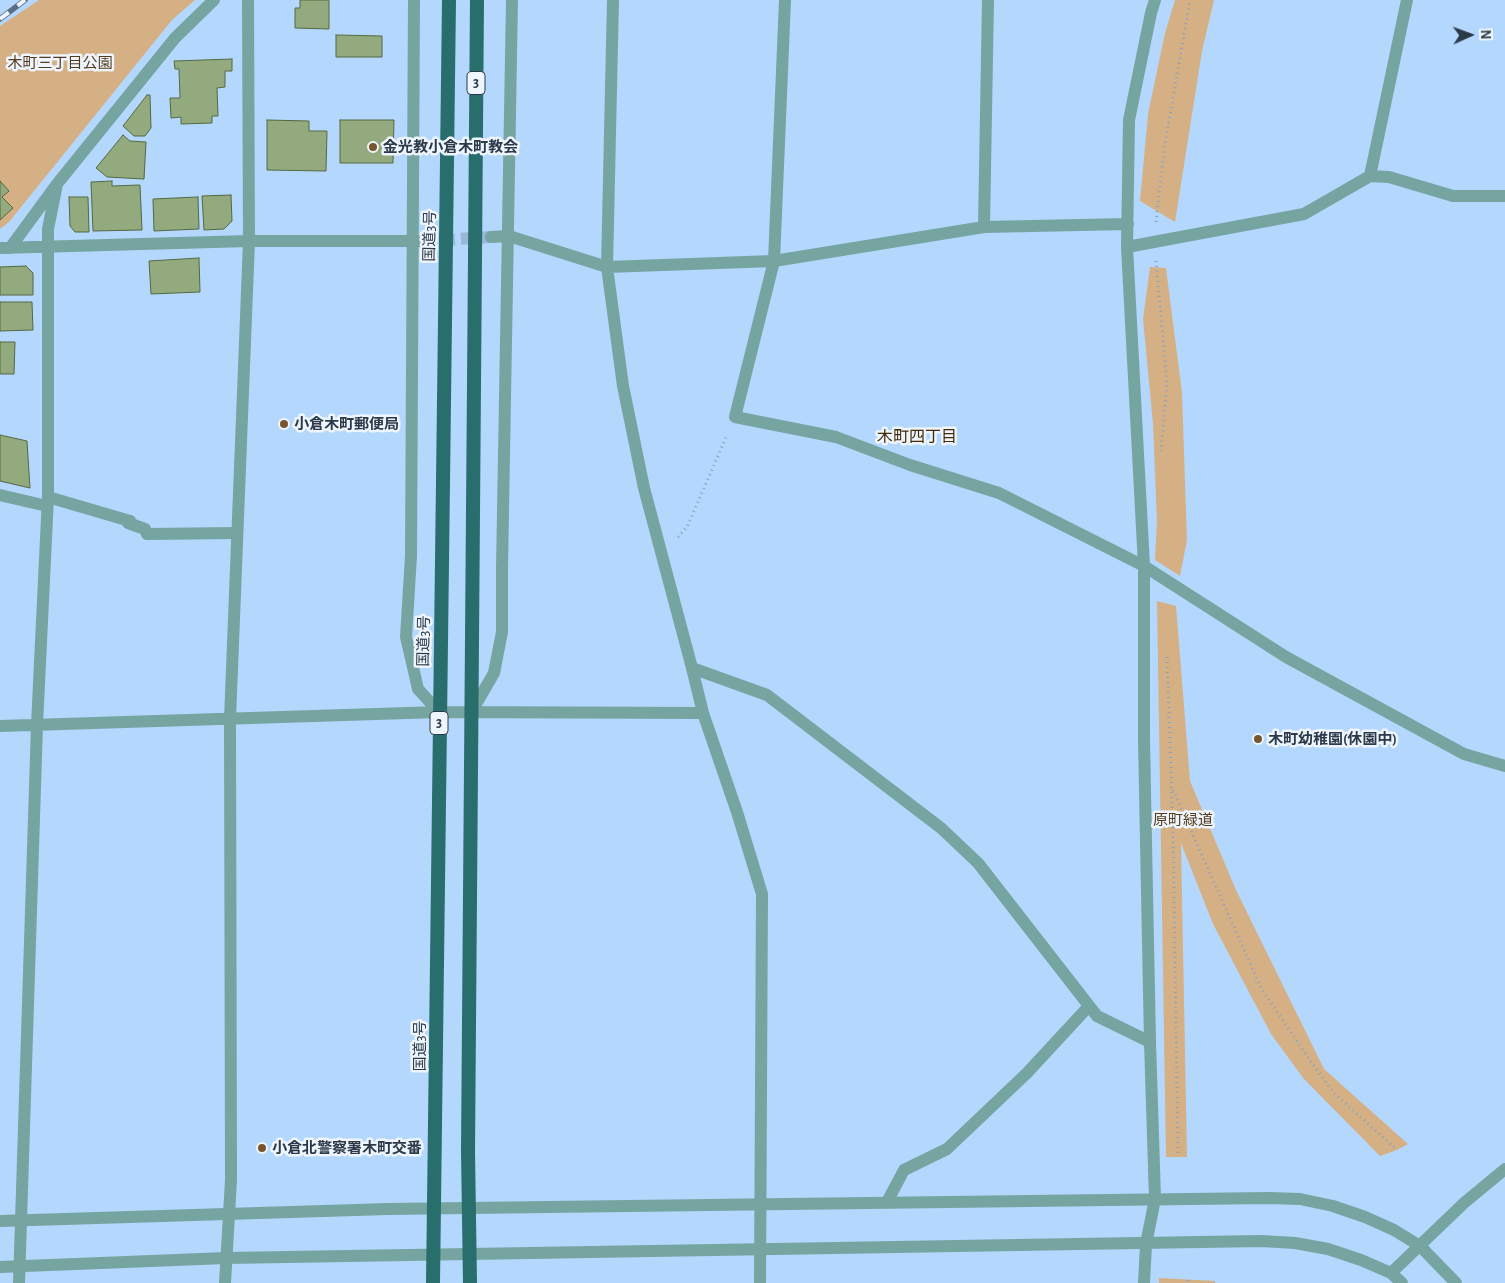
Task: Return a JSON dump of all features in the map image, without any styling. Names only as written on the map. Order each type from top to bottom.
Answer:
[{"type":"highway","name":"国道3号","points":[[433,1283],[449,0]]},
{"type":"highway","name":"3","points":[[470,1283],[468,1208],[476,0]]},
{"type":"street","points":[[5,248],[175,38],[214,0]]},
{"type":"street","points":[[225,1283],[231,1180],[230,720],[249,241],[248,0]]},
{"type":"street","points":[[414,0],[419,240],[411,556],[406,637],[418,689],[439,712]]},
{"type":"street","points":[[472,711],[494,673],[502,632],[512,0]]},
{"type":"street","points":[[613,0],[608,267],[623,386],[644,488],[703,713],[762,894],[760,1283]]},
{"type":"street","points":[[784,0],[774,261],[735,417],[836,437],[910,465],[999,493],[1144,566],[1286,657],[1464,754],[1505,766]]},
{"type":"street","points":[[984,227],[988,0]]},
{"type":"street","points":[[1144,1283],[1146,1244],[1155,1199],[1144,741],[1144,566],[1127,247],[1129,120],[1155,0]]},
{"type":"street","points":[[1370,176],[1408,0]]},
{"type":"street","points":[[1127,247],[1304,214],[1370,176],[1389,177],[1453,196],[1505,196]]},
{"type":"street","points":[[19,1283],[37,725],[47,501],[48,229],[57,184]]},
{"type":"street","points":[[491,237],[509,236],[608,267],[774,261],[984,227],[1128,224]]},
{"type":"street","points":[[5,248],[249,241],[419,240]]},
{"type":"street","points":[[0,494],[47,501],[130,521],[128,523],[145,529],[147,534],[237,532]]},
{"type":"street","points":[[692,668],[766,694],[941,828],[978,863],[1097,1016],[1150,1042]]},
{"type":"street","points":[[0,726],[472,711],[703,713]]},
{"type":"street","points":[[887,1202],[904,1170],[947,1149],[1028,1073],[1089,1006]]},
{"type":"street","points":[[1391,1274],[1464,1203],[1505,1169]]},
{"type":"street","points":[[0,1221],[468,1208],[1268,1198],[1300,1200],[1333,1206],[1394,1230],[1420,1246],[1456,1283]]},
{"type":"street","points":[[0,1267],[226,1258],[1261,1241],[1295,1243],[1328,1249],[1361,1260],[1391,1274],[1402,1283]]},
{"type":"path","points":[[1161,458],[1160,448],[1167,383],[1154,242],[1165,144],[1190,0]]},
{"type":"path","points":[[662,556],[687,527],[735,417]]},
{"type":"path","points":[[1166,652],[1171,788],[1178,1156]]},
{"type":"path","points":[[1171,788],[1261,988],[1334,1093],[1397,1150]]},
{"type":"green space","name":"木町三丁目公園","points":[[39,0],[195,0],[172,20],[9,222],[0,229],[0,26]]},
{"type":"green space","points":[[1175,0],[1214,0],[1202,51],[1175,222],[1140,201],[1148,114],[1165,33]]},
{"type":"green space","points":[[1150,267],[1166,268],[1182,393],[1187,540],[1180,576],[1155,560],[1157,522],[1153,424],[1143,319]]},
{"type":"green space","name":"原町緑道","points":[[1157,601],[1176,606],[1190,781],[1236,890],[1324,1069],[1408,1144],[1397,1150],[1380,1156],[1304,1079],[1271,1034],[1213,924],[1181,843],[1187,1157],[1166,1157]]},
{"type":"green space","points":[[1159,1278],[1215,1281],[1215,1283],[1159,1283]]},
{"type":"building","points":[[300,0],[329,0],[329,29],[295,28],[295,8],[300,8]]},
{"type":"building","points":[[336,35],[382,36],[382,57],[336,57]]},
{"type":"building","points":[[232,59],[232,71],[225,71],[225,87],[217,88],[218,116],[212,116],[212,123],[181,124],[181,117],[171,118],[170,98],[180,98],[179,69],[175,69],[174,61]]},
{"type":"building","points":[[147,95],[150,95],[151,128],[145,136],[134,136],[123,126]]},
{"type":"building","points":[[267,120],[309,121],[309,131],[327,131],[326,171],[267,170]]},
{"type":"building","points":[[340,120],[394,120],[393,163],[340,163]]},
{"type":"building","points":[[123,135],[130,141],[146,142],[144,179],[107,177],[96,168]]},
{"type":"building","points":[[0,181],[9,191],[2,197],[13,208],[0,220]]},
{"type":"building","points":[[112,181],[112,186],[140,185],[142,230],[93,231],[91,182]]},
{"type":"building","points":[[231,195],[232,221],[224,229],[204,230],[202,196]]},
{"type":"building","points":[[69,197],[88,197],[89,232],[75,232],[70,226]]},
{"type":"building","points":[[198,197],[199,229],[154,231],[153,199]]},
{"type":"building","points":[[199,258],[200,292],[151,294],[149,261]]},
{"type":"building","points":[[26,266],[33,273],[33,295],[0,295],[0,267]]},
{"type":"building","points":[[0,302],[32,302],[33,330],[0,331]]},
{"type":"building","points":[[0,342],[15,342],[14,374],[0,374]]},
{"type":"building","points":[[0,435],[27,441],[30,488],[0,481]]},
{"type":"tunnel","points":[[425,241],[491,237]]},
{"type":"railway","points":[[0,19],[25,0]]},
{"type":"place","name":"金光教小倉木町教会","points":[[373,147]]},
{"type":"place","name":"小倉木町郵便局","points":[[284,424]]},
{"type":"place","name":"木町幼稚園(休園中)","points":[[1258,739]]},
{"type":"place","name":"小倉北警察署木町交番","points":[[262,1148]]},
{"type":"district","name":"木町四丁目","points":[[917,437]]}]
